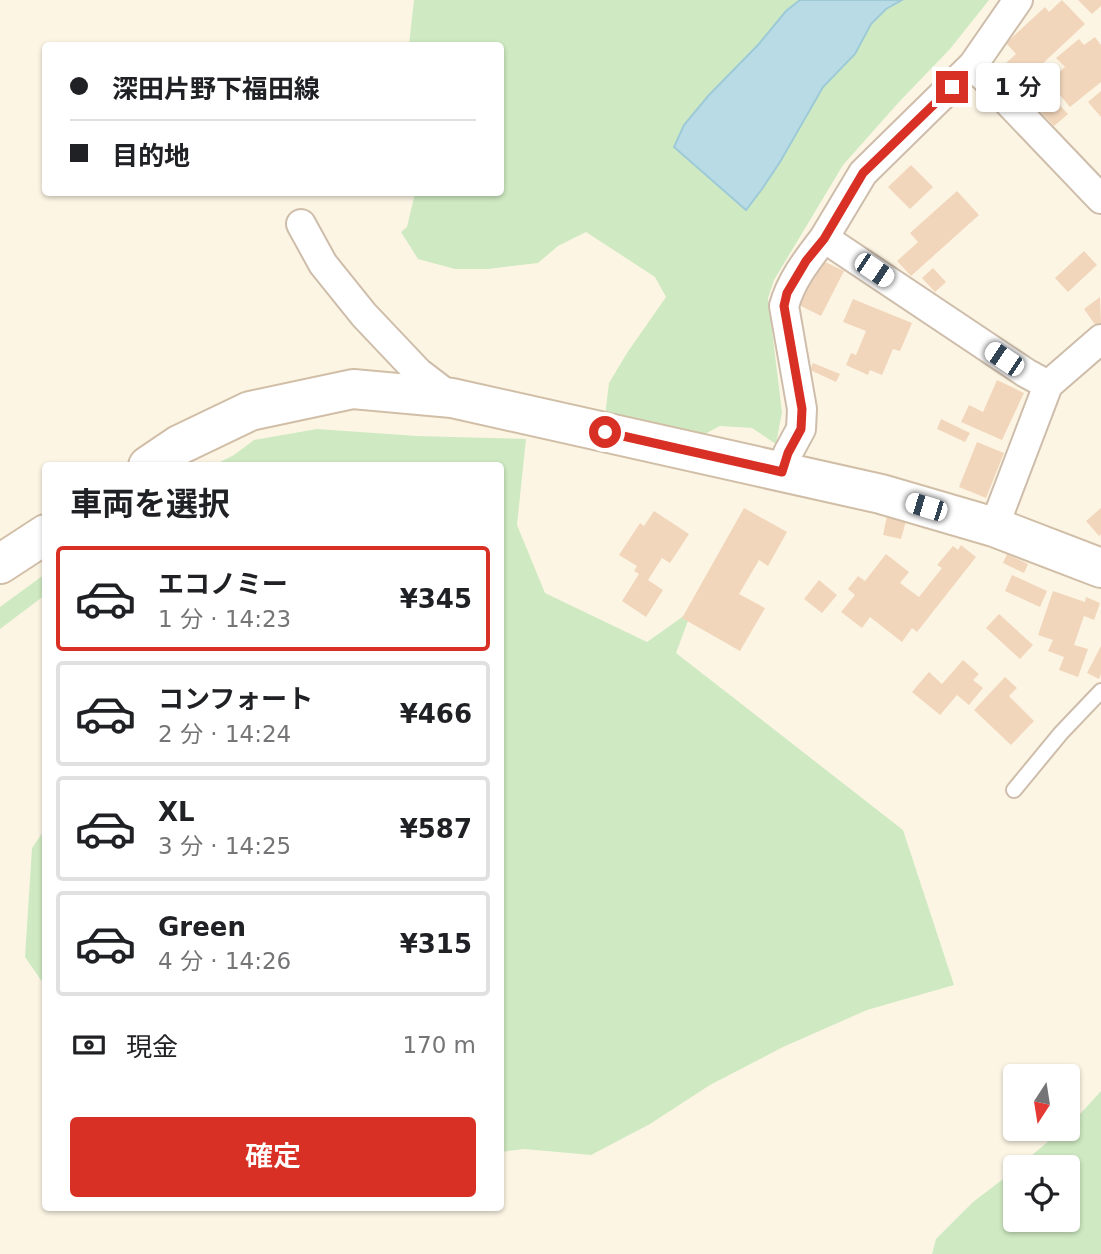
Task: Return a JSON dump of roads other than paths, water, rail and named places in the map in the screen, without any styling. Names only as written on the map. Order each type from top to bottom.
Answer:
[{"type":"main road","points":[[154,462],[179,445],[250,411],[263,408],[353,389],[452,398],[881,494],[993,527],[1101,568]]},
{"type":"main road","points":[[0,564],[42,537]]},
{"type":"street","points":[[782,472],[788,453],[801,429],[802,409],[784,306],[787,293],[806,261],[824,239],[863,173],[973,65],[1018,0]]},
{"type":"street","points":[[973,65],[1101,199]]},
{"type":"street","points":[[301,224],[323,264],[364,315],[418,372],[452,398]]},
{"type":"street","points":[[824,239],[1048,386]]},
{"type":"street","points":[[993,527],[1048,386],[1101,339]]},
{"type":"lane","points":[[1014,790],[1061,733],[1101,691]]},
{"type":"water","points":[[800,0],[902,0],[886,9],[871,24],[855,54],[823,87],[780,162],[746,210],[674,147],[684,125],[709,95],[758,45],[786,11]]}]
